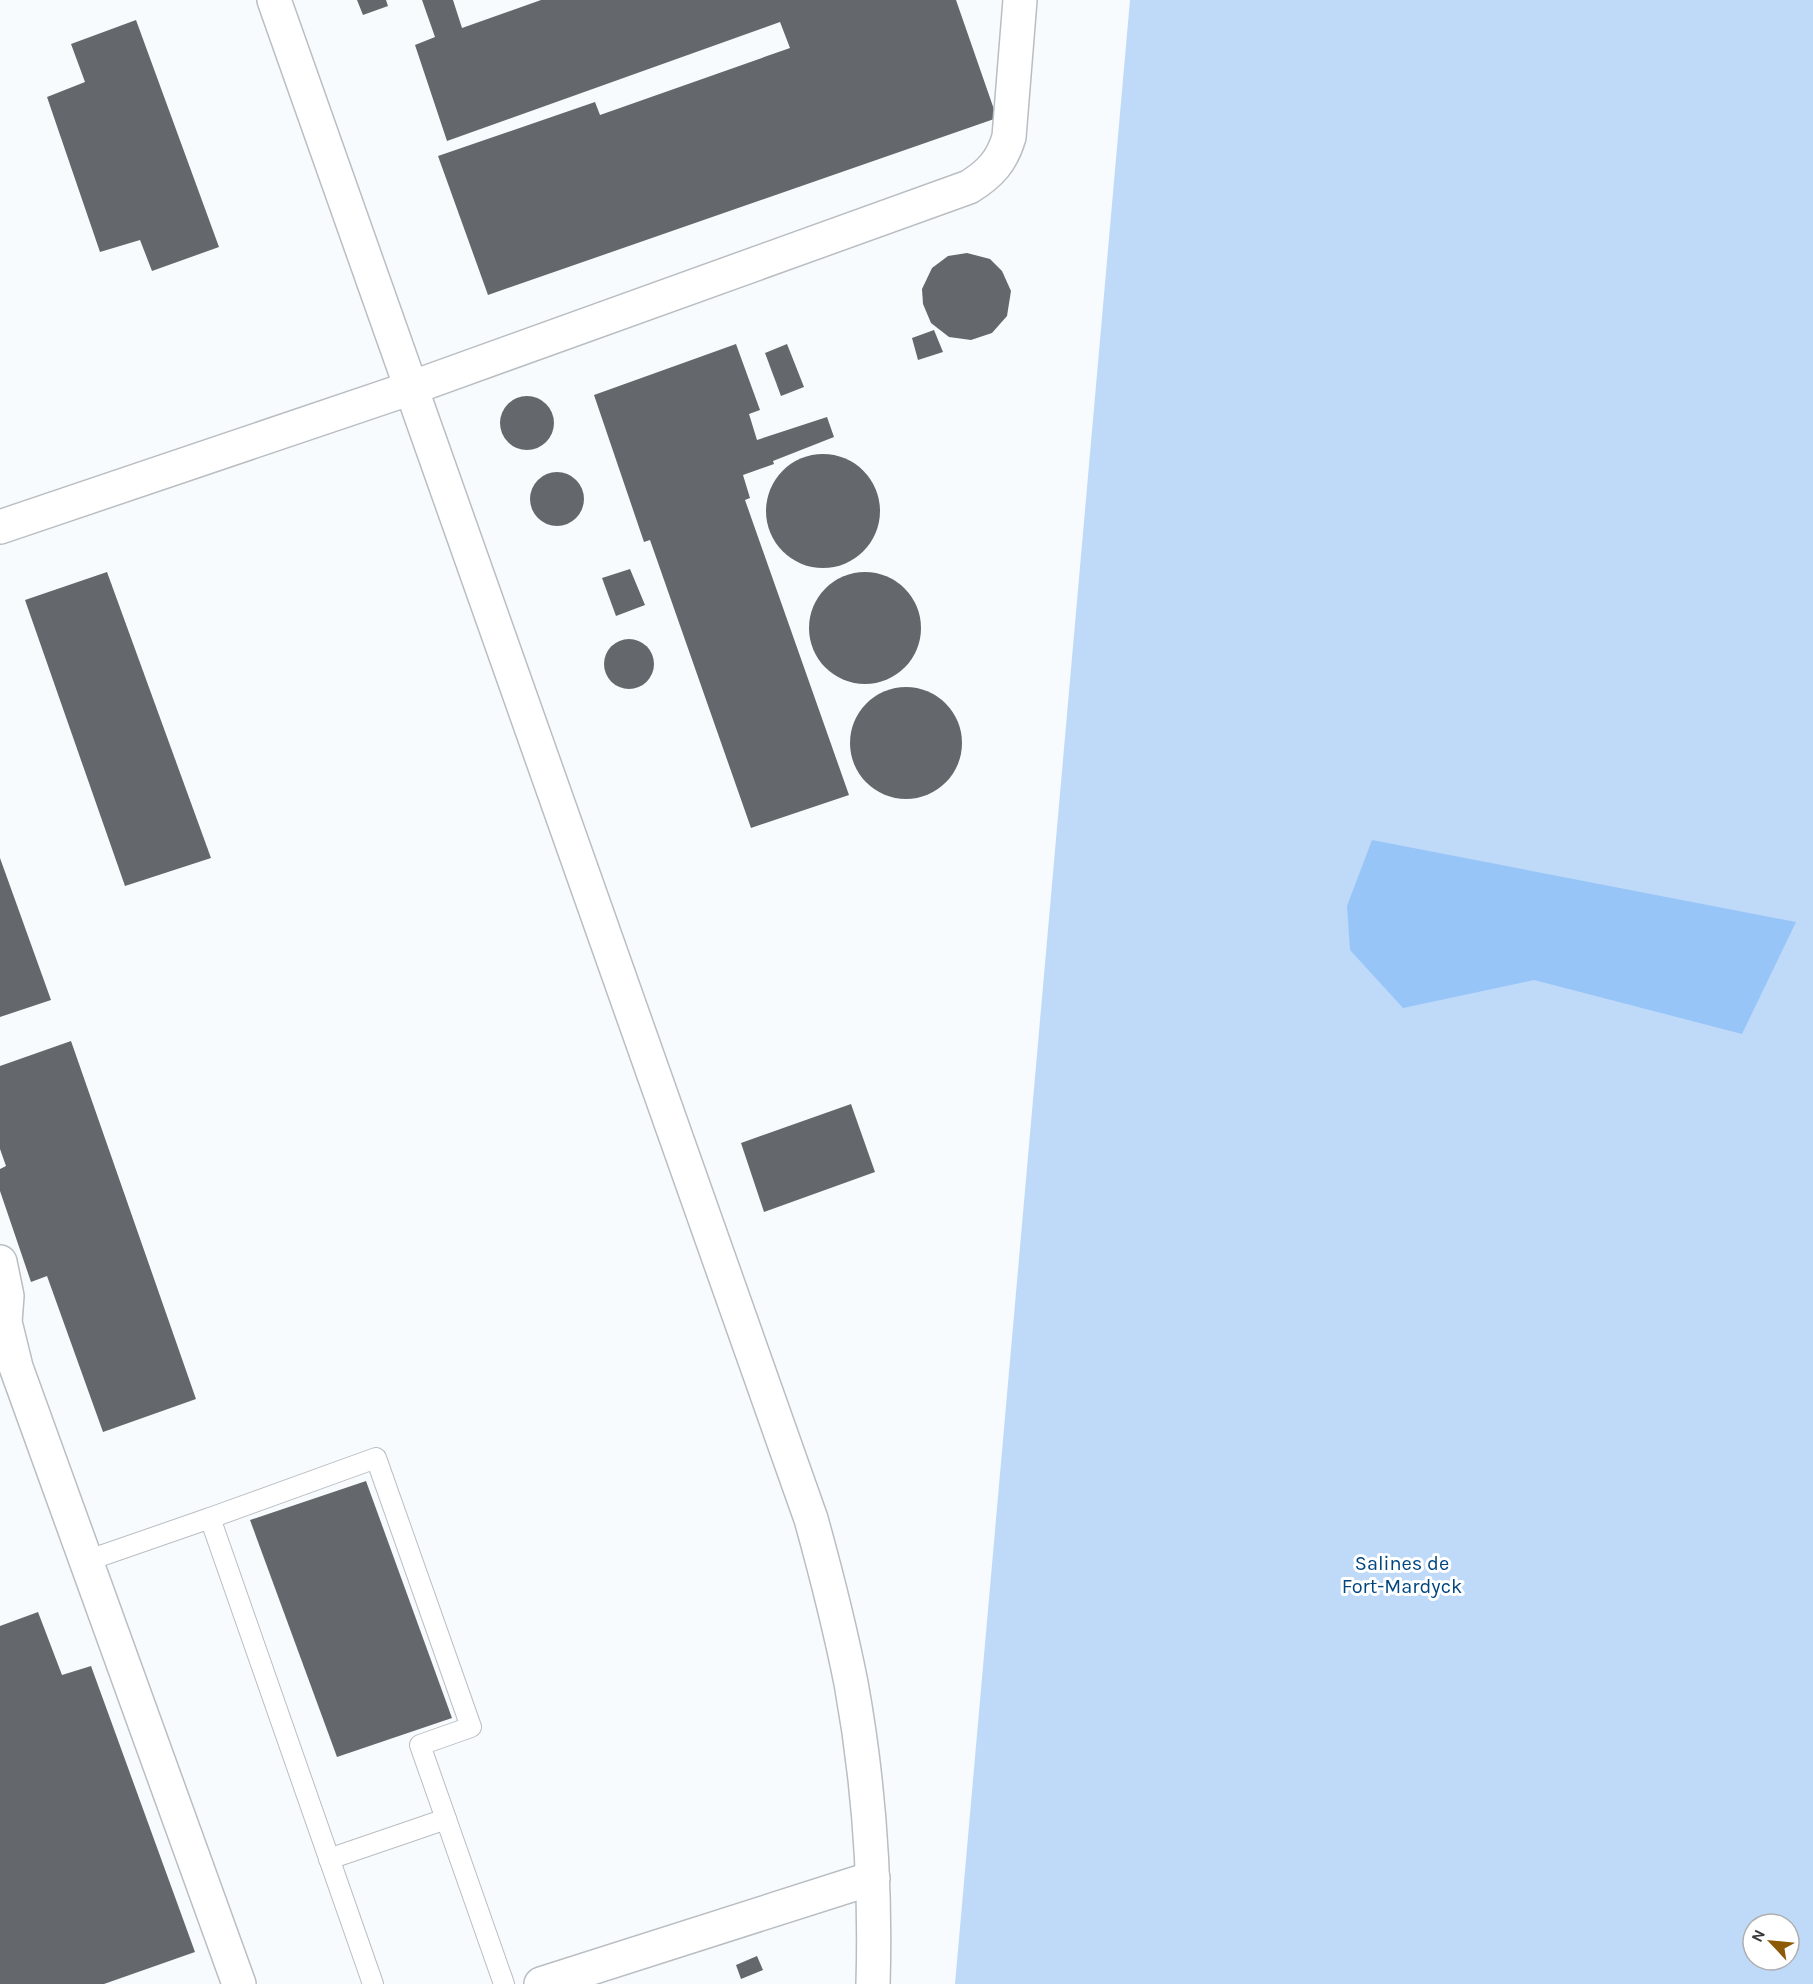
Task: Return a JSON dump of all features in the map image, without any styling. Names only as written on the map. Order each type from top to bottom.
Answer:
[{"type":"street","points":[[274,0],[811,1519],[835,1610],[851,1684],[868,1816],[873,1878],[873,1984]]},
{"type":"street","points":[[0,527],[411,388],[951,194],[983,179],[1000,160],[1009,137],[1020,0]]},
{"type":"street","points":[[0,1262],[7,1296],[5,1322],[16,1367],[238,1984]]},
{"type":"street","points":[[540,1984],[873,1878]]},
{"type":"lane","points":[[86,1562],[376,1458],[471,1727],[420,1745],[504,1984]]},
{"type":"lane","points":[[210,1518],[373,1984]]},
{"type":"lane","points":[[330,1859],[446,1819]]},
{"type":"green space","name":"Salines de Fort-Mardyck","points":[[1130,0],[1813,0],[1813,1984],[955,1984]]},
{"type":"shaded area","points":[[1372,840],[1796,922],[1742,1034],[1534,980],[1403,1008],[1350,950],[1347,906]]},
{"type":"building","points":[[357,0],[386,0],[388,6],[363,15]]},
{"type":"building","points":[[422,0],[453,0],[462,28],[541,0],[956,0],[997,118],[488,295],[438,156],[595,102],[600,115],[790,48],[780,22],[447,141],[415,45],[435,37]]},
{"type":"building","points":[[136,20],[219,247],[152,271],[140,240],[100,252],[47,97],[85,82],[71,44]]},
{"type":"building","points":[[967,253],[990,259],[1002,271],[1011,291],[1007,316],[992,333],[971,340],[949,337],[931,323],[923,304],[922,289],[932,268],[948,256]]},
{"type":"building","points":[[934,330],[943,352],[918,360],[912,338]]},
{"type":"building","points":[[736,344],[760,410],[749,414],[757,440],[827,417],[834,437],[743,475],[750,498],[745,500],[849,795],[751,828],[650,540],[644,542],[594,395]]},
{"type":"building","points":[[787,344],[804,387],[781,396],[765,353]]},
{"type":"building","points":[[527,396],[537,398],[546,404],[552,413],[554,423],[552,433],[546,442],[537,448],[527,450],[517,448],[508,442],[502,433],[500,423],[502,413],[508,404],[517,398]]},
{"type":"building","points":[[823,454],[845,458],[863,471],[876,489],[880,511],[876,533],[863,551],[845,564],[823,568],[801,564],[783,551],[770,533],[766,511],[770,489],[783,471],[801,458]]},
{"type":"building","points":[[557,472],[567,474],[576,480],[582,489],[584,499],[582,509],[576,518],[567,524],[557,526],[547,524],[538,518],[532,509],[530,499],[532,489],[538,480],[547,474]]},
{"type":"building","points":[[630,569],[645,605],[616,616],[602,578]]},
{"type":"building","points":[[107,572],[211,858],[125,886],[25,600]]},
{"type":"building","points":[[865,572],[886,576],[905,588],[917,607],[921,628],[917,649],[905,668],[886,680],[865,684],[844,680],[825,668],[813,649],[809,628],[813,607],[825,588],[844,576]]},
{"type":"building","points":[[624,639],[634,639],[647,646],[654,659],[654,669],[647,682],[634,689],[624,689],[615,685],[608,678],[604,669],[604,659],[608,650],[615,643]]},
{"type":"building","points":[[906,687],[927,692],[945,704],[957,722],[962,743],[957,764],[945,782],[927,794],[906,799],[885,794],[867,782],[855,764],[850,743],[855,722],[867,704],[885,692]]},
{"type":"building","points":[[0,858],[51,1000],[0,1017]]},
{"type":"building","points":[[71,1041],[196,1399],[103,1432],[47,1276],[31,1282],[0,1191],[0,1169],[6,1166],[0,1149],[0,1066]]},
{"type":"building","points":[[851,1104],[875,1172],[764,1212],[741,1143]]},
{"type":"building","points":[[366,1481],[452,1718],[337,1757],[250,1520]]},
{"type":"building","points":[[38,1612],[62,1675],[91,1666],[195,1952],[104,1984],[0,1984],[0,1626]]},
{"type":"building","points":[[757,1956],[763,1970],[741,1979],[736,1965]]}]
